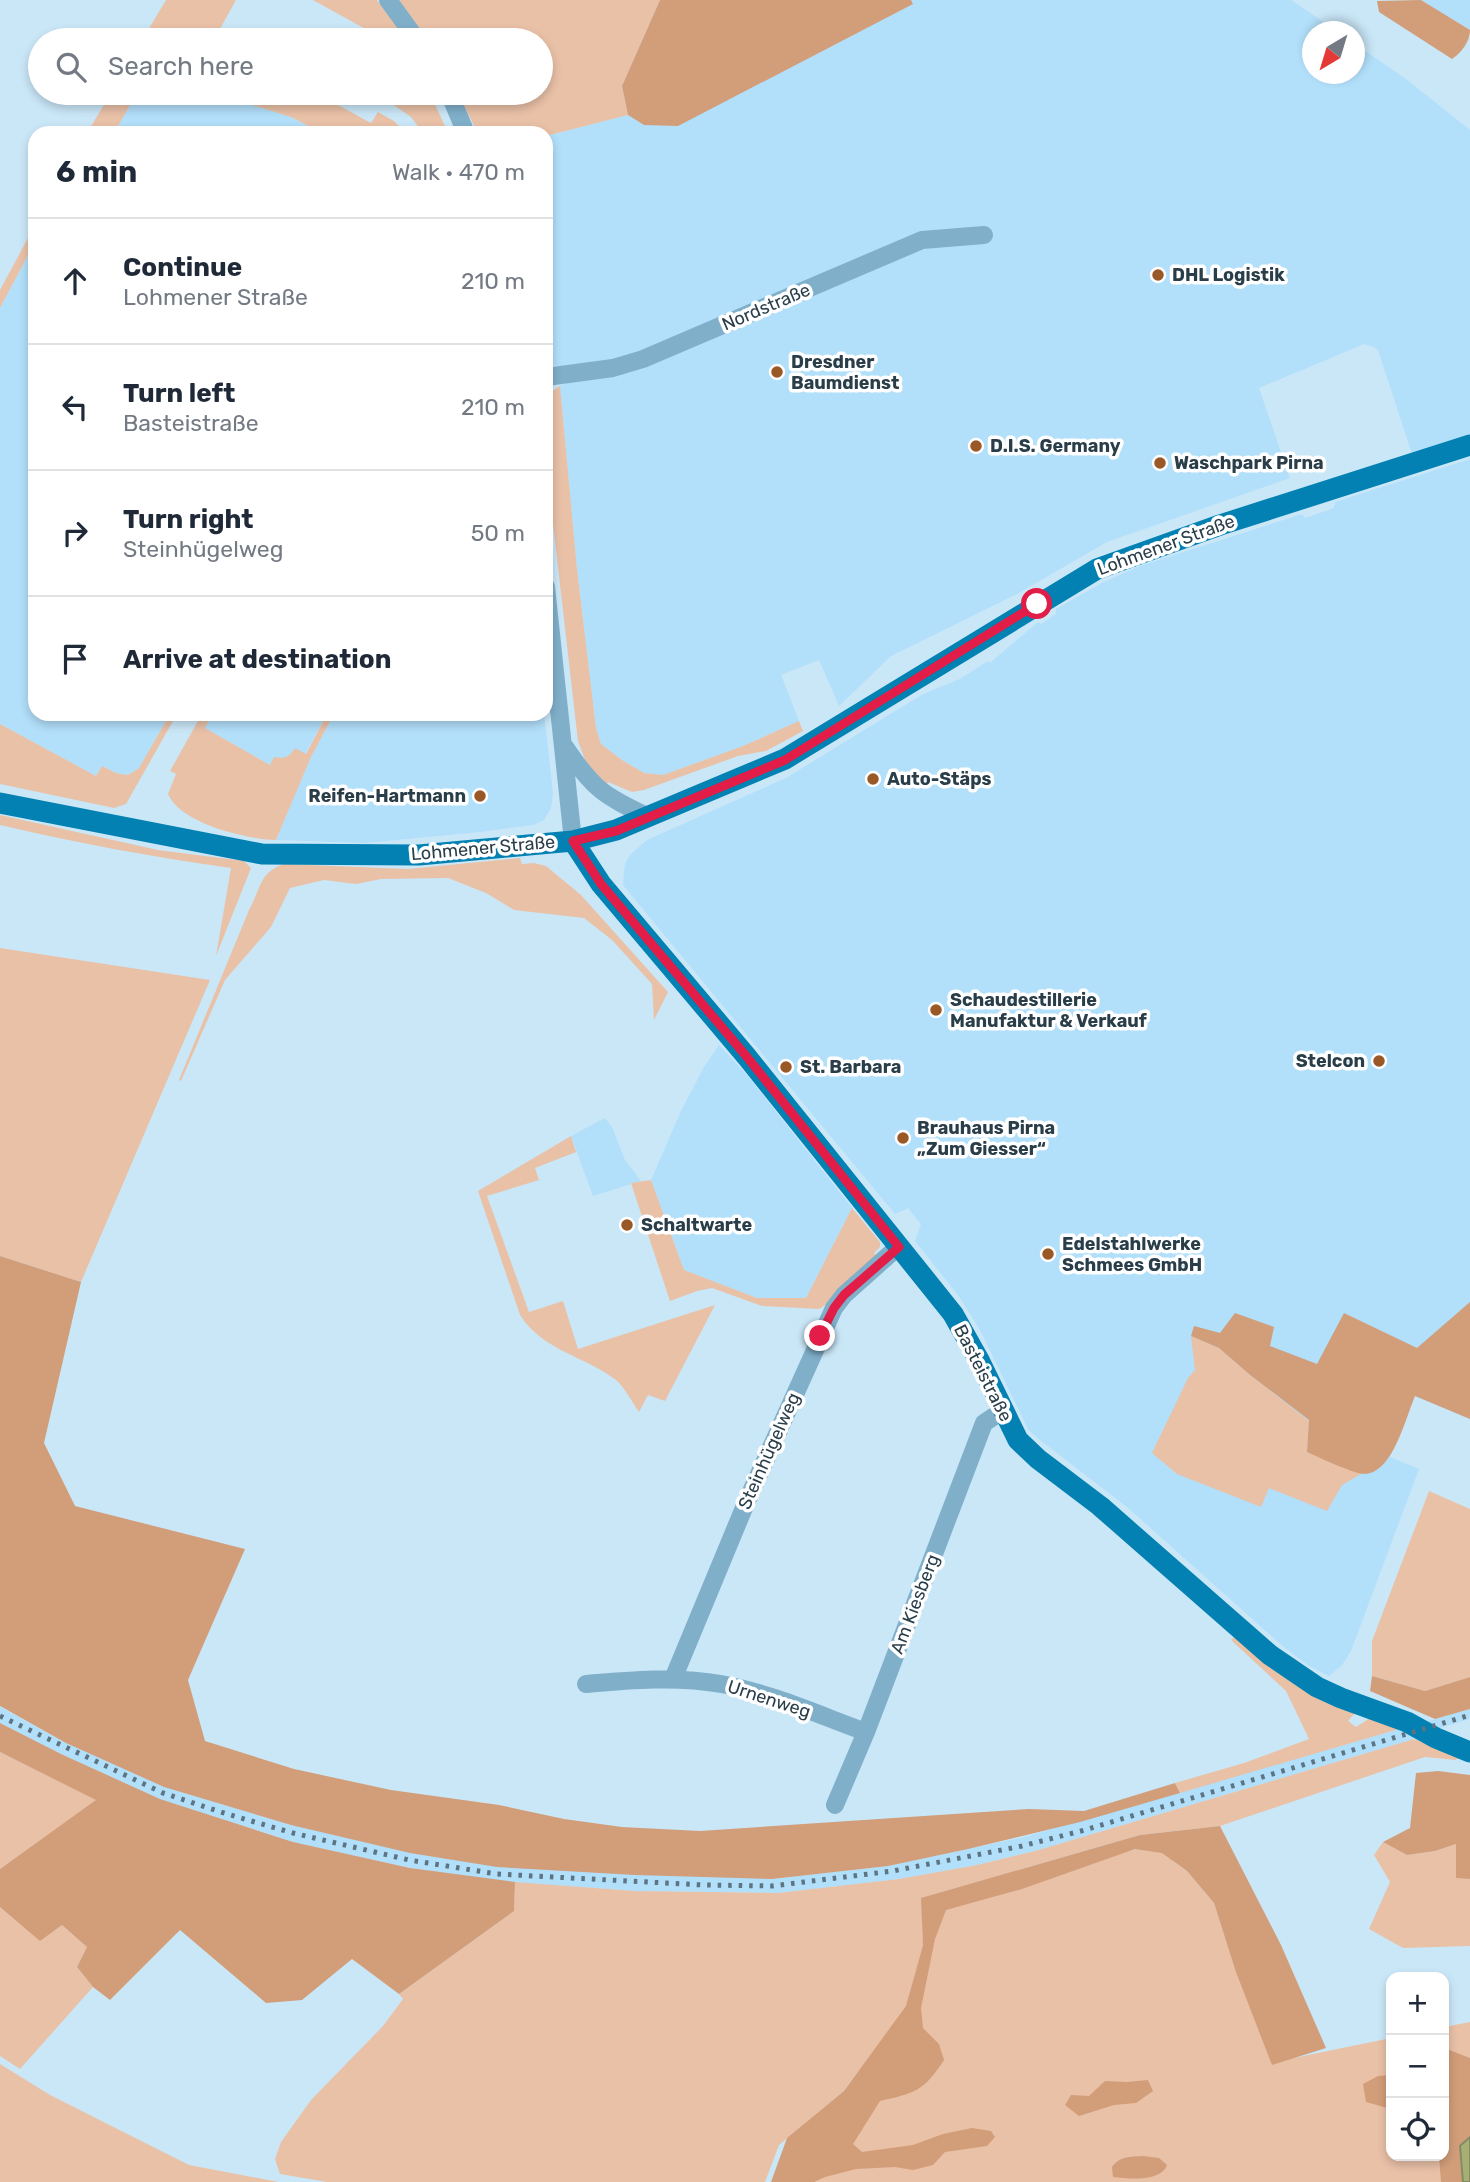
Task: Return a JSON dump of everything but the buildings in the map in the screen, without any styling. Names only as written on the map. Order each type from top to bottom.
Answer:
[{"type":"main road","name":"Lohmener Straße","points":[[0,803],[262,854],[419,855],[573,841],[616,831],[785,760],[1097,569],[1270,508],[1470,445]]},
{"type":"main road","name":"Basteistraße","points":[[573,841],[601,884],[747,1057],[953,1314],[980,1362],[1002,1411],[1018,1440],[1027,1450],[1080,1489],[1270,1656],[1293,1673],[1341,1699],[1407,1722],[1470,1752]]},
{"type":"street","points":[[388,0],[408,28]]},
{"type":"street","points":[[454,105],[464,126]]},
{"type":"street","name":"Nordstraße","points":[[553,376],[613,368],[643,359],[922,240],[984,234]]},
{"type":"street","points":[[553,652],[573,841]]},
{"type":"street","points":[[563,745],[585,778],[611,800],[649,817]]},
{"type":"street","name":"Steinhügelweg","points":[[673,1679],[746,1503],[834,1308],[844,1295],[899,1247]]},
{"type":"street","name":"Am Kiesberg","points":[[835,1805],[866,1732],[984,1423],[1002,1411]]},
{"type":"street","name":"Urnenweg","points":[[586,1684],[673,1679],[720,1684],[755,1692],[866,1732]]},
{"type":"shaded area","points":[[166,0],[236,0],[220,28],[149,28]]},
{"type":"shaded area","points":[[313,0],[377,0],[399,28],[364,28]]},
{"type":"shaded area","points":[[395,0],[660,0],[622,86],[628,115],[553,134],[553,126],[474,126],[463,105],[553,105],[553,28],[417,28]]},
{"type":"shaded area","points":[[660,0],[911,0],[913,4],[678,126],[644,125],[628,115],[622,86]]},
{"type":"shaded area","points":[[911,0],[1291,0],[1322,21],[1302,21],[1302,84],[1365,84],[1365,51],[1406,79],[1470,130],[1470,437],[1412,454],[1378,350],[1364,344],[1259,388],[1290,478],[1107,542],[1017,594],[891,656],[839,706],[819,660],[781,675],[799,721],[743,746],[663,775],[644,773],[601,744],[596,728],[577,569],[560,386],[567,382],[562,366],[553,365],[553,134],[628,115],[644,125],[913,3]]},
{"type":"shaded area","points":[[1421,0],[1470,0],[1470,30],[1429,5]]},
{"type":"shaded area","points":[[1421,0],[1470,30],[1464,47],[1452,59],[1379,12],[1377,1]]},
{"type":"shaded area","points":[[104,105],[130,105],[118,126],[91,126]]},
{"type":"shaded area","points":[[130,105],[252,105],[291,117],[308,126],[118,126]]},
{"type":"shaded area","points":[[252,105],[338,105],[371,123],[378,112],[399,126],[308,126],[291,117]]},
{"type":"shaded area","points":[[394,105],[435,105],[445,126],[418,126],[411,117]]},
{"type":"shaded area","points":[[28,238],[28,255],[0,308],[0,290]]},
{"type":"shaded area","points":[[28,255],[28,721],[166,721],[139,768],[128,775],[102,766],[96,776],[0,724],[0,308]]},
{"type":"shaded area","points":[[560,386],[577,569],[596,728],[601,744],[644,773],[663,775],[743,746],[799,721],[803,731],[766,751],[738,756],[632,792],[608,782],[605,787],[585,760],[578,741],[553,524],[553,390]]},
{"type":"shaded area","points":[[1470,459],[1470,1419],[1415,1396],[1390,1457],[1419,1469],[1351,1651],[1342,1665],[1329,1676],[1309,1666],[1285,1648],[1127,1507],[1028,1429],[980,1330],[958,1295],[915,1241],[921,1224],[908,1208],[895,1214],[623,885],[624,872],[630,855],[647,840],[786,778],[923,694],[960,679],[988,661],[990,663],[1038,622],[1041,624],[1056,614],[1056,609],[1102,583],[1140,566],[1302,514],[1305,518],[1334,508],[1335,502]]},
{"type":"shaded area","points":[[166,721],[173,721],[126,804],[114,808],[0,784],[0,724],[96,776],[102,766],[128,775],[139,768]]},
{"type":"shaded area","points":[[198,721],[208,721],[205,728],[270,765],[274,757],[286,757],[295,748],[306,754],[323,721],[330,721],[311,757],[276,840],[232,833],[186,814],[175,805],[168,794],[176,774],[170,771]]},
{"type":"shaded area","points":[[204,721],[323,721],[305,754],[290,755],[270,765],[205,728]]},
{"type":"shaded area","points":[[330,721],[545,721],[553,793],[551,808],[544,820],[533,825],[480,832],[365,843],[276,840],[311,757]]},
{"type":"shaded area","points":[[0,815],[158,850],[244,861],[251,868],[216,956],[231,868],[29,832],[0,825]]},
{"type":"shaded area","points":[[520,858],[522,864],[546,866],[581,895],[668,992],[654,1020],[652,984],[612,940],[584,918],[514,910],[486,893],[448,878],[381,879],[356,884],[324,880],[290,888],[271,927],[225,980],[181,1081],[179,1080],[259,888],[265,877],[276,867],[284,864],[408,869]]},
{"type":"shaded area","points":[[0,948],[210,980],[81,1282],[0,1256]]},
{"type":"shaded area","points":[[719,1045],[747,1075],[852,1208],[806,1298],[757,1298],[684,1270],[651,1180],[681,1111]]},
{"type":"shaded area","points":[[605,1118],[612,1127],[625,1160],[641,1181],[593,1196],[571,1136]]},
{"type":"shaded area","points":[[571,1136],[576,1152],[535,1168],[539,1180],[487,1196],[529,1312],[563,1301],[578,1349],[715,1305],[665,1401],[648,1395],[639,1412],[616,1380],[540,1337],[520,1315],[478,1191]]},
{"type":"shaded area","points":[[651,1180],[684,1270],[757,1298],[806,1298],[852,1208],[880,1242],[880,1247],[874,1253],[878,1257],[819,1309],[762,1306],[712,1288],[670,1301],[631,1183]]},
{"type":"shaded area","points":[[0,1256],[81,1282],[44,1443],[75,1506],[245,1549],[188,1680],[205,1741],[294,1769],[391,1790],[499,1805],[564,1819],[622,1827],[700,1831],[1029,1809],[1084,1811],[1175,1783],[1180,1793],[1080,1822],[888,1866],[772,1879],[635,1875],[497,1867],[410,1853],[291,1825],[164,1787],[66,1743],[0,1706]]},
{"type":"shaded area","points":[[1470,1302],[1470,1419],[1415,1396],[1388,1459],[1370,1473],[1352,1471],[1307,1452],[1309,1420],[1219,1348],[1191,1336],[1194,1326],[1220,1333],[1235,1313],[1274,1327],[1270,1346],[1317,1364],[1344,1313],[1417,1348]]},
{"type":"shaded area","points":[[1191,1336],[1219,1348],[1309,1421],[1307,1452],[1361,1474],[1342,1485],[1327,1511],[1269,1488],[1261,1507],[1177,1474],[1152,1453],[1188,1378],[1195,1370]]},
{"type":"shaded area","points":[[1429,1491],[1470,1509],[1470,1677],[1425,1691],[1372,1676],[1372,1641]]},
{"type":"shaded area","points":[[1235,1636],[1355,1713],[1348,1721],[1356,1727],[1370,1718],[1399,1729],[1180,1793],[1175,1783],[1244,1763],[1309,1739],[1286,1691],[1231,1640]]},
{"type":"shaded area","points":[[1372,1676],[1425,1691],[1470,1677],[1470,1709],[1435,1719],[1370,1691]]},
{"type":"shaded area","points":[[0,1707],[66,1743],[164,1787],[291,1825],[772,1879],[888,1866],[1024,1837],[1399,1729],[1414,1739],[1035,1851],[977,1865],[899,1879],[779,1893],[635,1891],[499,1881],[410,1868],[293,1842],[160,1799],[61,1754],[0,1723]]},
{"type":"shaded area","points":[[1470,1709],[1470,1719],[1433,1730],[1422,1723]]},
{"type":"shaded area","points":[[0,1723],[160,1799],[293,1842],[410,1868],[515,1882],[514,1911],[399,1994],[352,1959],[302,2000],[266,2003],[180,1930],[110,2000],[93,1987],[77,1967],[87,1947],[62,1925],[40,1941],[0,1907],[0,1869],[96,1800],[0,1752]]},
{"type":"shaded area","points":[[1414,1739],[1460,1758],[1455,1760],[1425,1757],[1220,1826],[1140,1835],[922,1898],[923,1945],[909,1996],[940,1900],[1047,1866],[1164,1844],[1174,1862],[1187,1871],[1214,1903],[1239,1979],[1284,2060],[1386,2039],[1386,2161],[1449,2161],[1449,2026],[1470,2022],[1470,2182],[797,2182],[896,2021],[844,2091],[779,2145],[765,2182],[327,2182],[280,2174],[275,2159],[281,2142],[311,2100],[383,2026],[403,1999],[399,1994],[514,1911],[515,1882],[635,1891],[778,1893],[899,1879],[1035,1851]]},
{"type":"shaded area","points":[[0,1752],[97,1800],[0,1869]]},
{"type":"shaded area","points":[[1438,1771],[1470,1775],[1470,1879],[1456,1878],[1456,1844],[1435,1851],[1407,1855],[1383,1842],[1410,1828],[1416,1773]]},
{"type":"shaded area","points":[[1220,1826],[1281,1945],[1326,2048],[1272,2065],[1236,1972],[1214,1903],[1187,1871],[1162,1853],[1135,1849],[1022,1889],[946,1910],[935,1939],[921,2008],[923,2028],[939,2044],[944,2060],[918,2089],[880,2101],[853,2144],[862,2152],[913,2145],[943,2134],[972,2128],[991,2131],[995,2137],[987,2146],[945,2152],[933,2165],[913,2170],[895,2167],[856,2169],[814,2182],[771,2182],[787,2138],[844,2091],[906,2006],[923,1945],[921,1898],[1140,1835]]},
{"type":"shaded area","points":[[1383,1842],[1407,1855],[1435,1851],[1456,1844],[1457,1877],[1470,1879],[1470,1946],[1403,1948],[1369,1929],[1390,1882],[1374,1855]]},
{"type":"shaded area","points":[[0,1907],[40,1940],[62,1925],[87,1947],[77,1967],[93,1987],[20,2069],[0,2056]]},
{"type":"shaded area","points":[[1449,2050],[1470,2058],[1470,2137],[1460,2146],[1463,2182],[1441,2182],[1439,2161],[1449,2161]]},
{"type":"shaded area","points":[[0,2064],[50,2095],[189,2165],[279,2182],[0,2182]]},
{"type":"shaded area","points":[[1386,2075],[1386,2108],[1366,2102],[1363,2084],[1378,2076]]},
{"type":"shaded area","points":[[1148,2080],[1153,2091],[1136,2103],[1114,2105],[1079,2116],[1065,2105],[1071,2095],[1089,2096],[1105,2081]]},
{"type":"shaded area","points":[[1470,2137],[1470,2182],[1463,2182],[1460,2146]]},
{"type":"shaded area","points":[[1143,2156],[1159,2158],[1167,2165],[1164,2170],[1151,2177],[1113,2177],[1112,2167],[1118,2161]]},
{"type":"railway","points":[[0,1716],[163,1793],[293,1833],[409,1860],[497,1874],[772,1886],[893,1871],[1022,1846],[1085,1830],[1470,1715]]},
{"type":"place","name":"DHL Logistik","points":[[1158,275]]},
{"type":"place","name":"Dresdner Baumdienst","points":[[777,372]]},
{"type":"place","name":"D.I.S. Germany","points":[[976,446]]},
{"type":"place","name":"Waschpark Pirna","points":[[1160,463]]},
{"type":"place","name":"Auto-Stäps","points":[[873,779]]},
{"type":"place","name":"Reifen-Hartmann","points":[[480,796]]},
{"type":"place","name":"Schaudestillerie Manufaktur & Verkauf","points":[[936,1010]]},
{"type":"place","name":"Stelcon","points":[[1379,1061]]},
{"type":"place","name":"St. Barbara","points":[[786,1067]]},
{"type":"place","name":"Brauhaus Pirna „Zum Giesser“","points":[[903,1138]]},
{"type":"place","name":"Schaltwarte","points":[[627,1225]]},
{"type":"place","name":"Edelstahlwerke Schmees GmbH","points":[[1048,1254]]},
{"type":"route","points":[[820,1336],[844,1295],[899,1247],[747,1057],[601,884],[573,841],[616,831],[785,760],[1037,604]]}]
